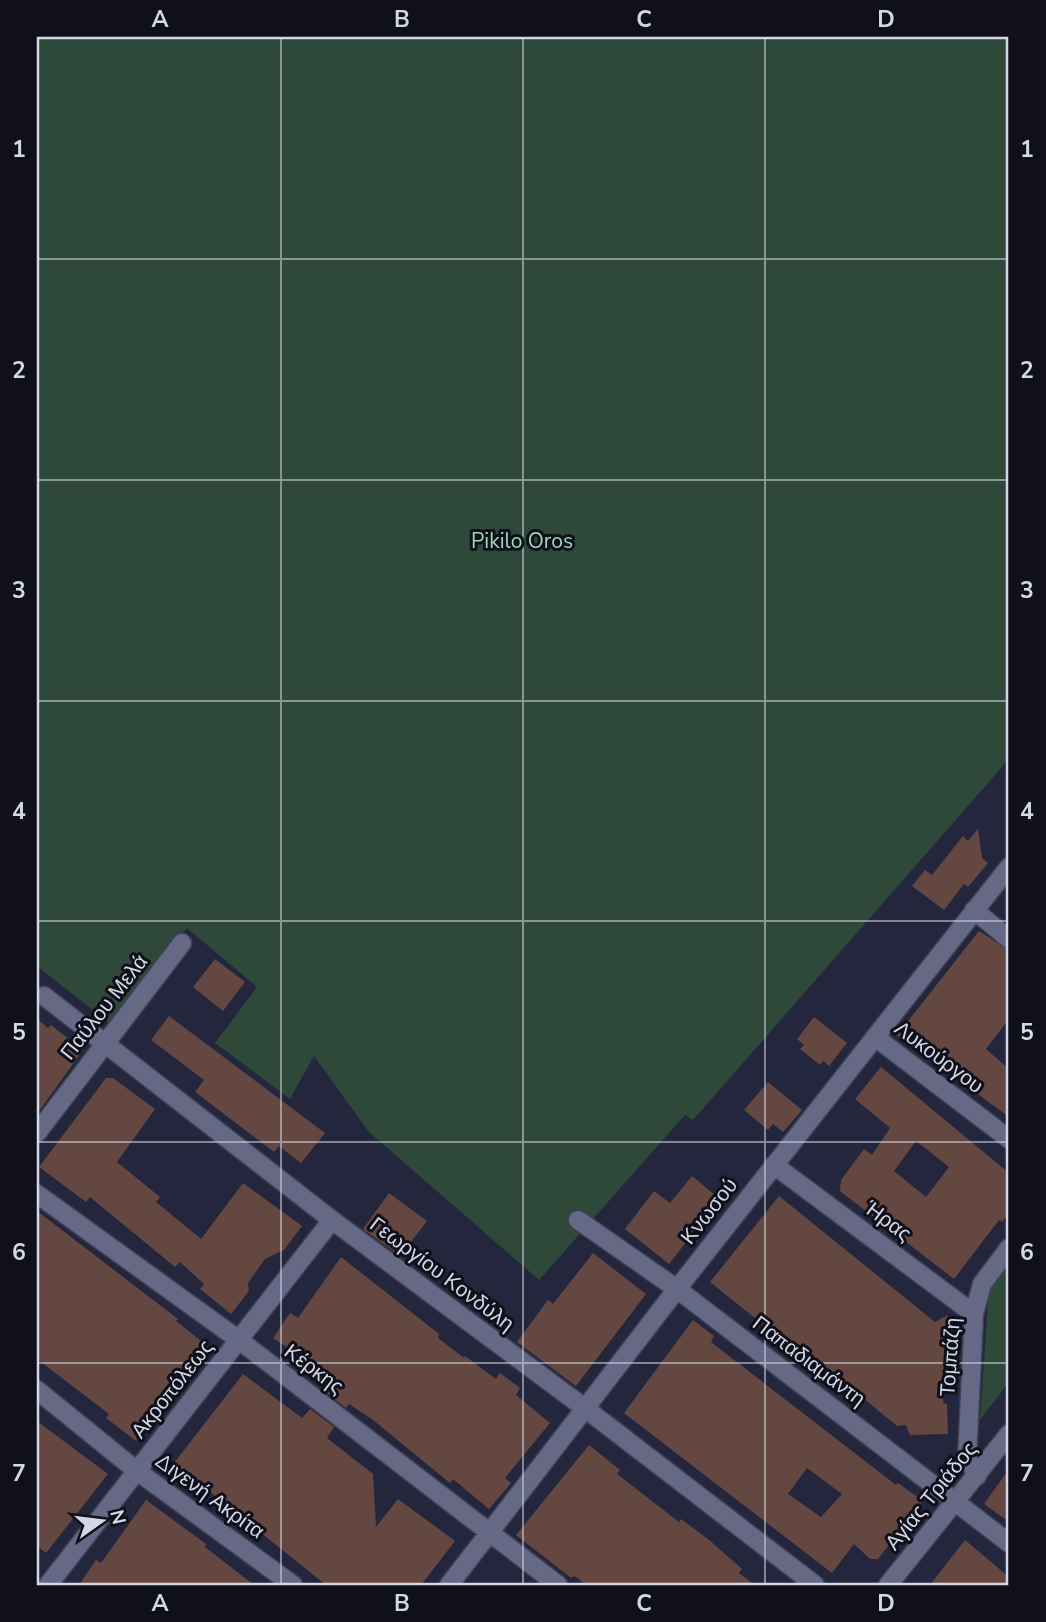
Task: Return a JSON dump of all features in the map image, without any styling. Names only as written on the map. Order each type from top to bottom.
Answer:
[{"type":"street","name":"Κνωσού","points":[[449,1585],[677,1289],[1009,867]]},
{"type":"street","points":[[975,910],[1009,939]]},
{"type":"street","name":"Παύλου Μελά","points":[[37,1133],[104,1041],[182,943]]},
{"type":"street","name":"Γεωργίου Κονδύλη","points":[[44,996],[332,1220],[586,1409],[815,1585]]},
{"type":"street","name":"Λυκούργου","points":[[875,1037],[1009,1139]]},
{"type":"street","name":"Ήρας","points":[[774,1165],[974,1314]]},
{"type":"street","name":"Κέρκης","points":[[37,1194],[239,1340],[558,1585]]},
{"type":"street","name":"Ακροπόλεως","points":[[48,1585],[332,1220]]},
{"type":"street","name":"Παπαδιαμάντη","points":[[578,1220],[677,1289],[1009,1543]]},
{"type":"street","name":"Τομπάζη","points":[[976,1476],[967,1458],[974,1314],[982,1284],[1009,1248]]},
{"type":"street","name":"Διγενή Ακρίτα","points":[[37,1390],[137,1471],[293,1585]]},
{"type":"street","name":"Αγίας Τριάδος","points":[[888,1585],[1009,1434]]},
{"type":"green space","name":"Pikilo Oros","points":[[37,37],[1009,37],[1009,759],[693,1120],[685,1115],[539,1280],[369,1132],[314,1056],[290,1099],[215,1043],[257,987],[187,928],[109,1023],[37,966]]},
{"type":"green space","points":[[1009,1262],[1009,1382],[980,1420],[989,1287]]},
{"type":"building","points":[[978,829],[982,858],[988,863],[968,887],[964,884],[944,910],[912,886],[925,870],[932,875],[963,836],[968,841]]},
{"type":"building","points":[[979,931],[1009,950],[1009,1019],[986,1049],[1009,1069],[1009,1117],[960,1081],[963,1078],[934,1053],[928,1060],[897,1035]]},
{"type":"building","points":[[215,959],[245,982],[223,1011],[193,987]]},
{"type":"building","points":[[169,1016],[325,1133],[301,1163],[279,1146],[274,1152],[195,1092],[204,1080],[151,1040]]},
{"type":"building","points":[[814,1017],[847,1043],[829,1066],[823,1061],[820,1065],[800,1049],[804,1045],[797,1039]]},
{"type":"building","points":[[37,1019],[48,1028],[51,1025],[83,1050],[37,1114]]},
{"type":"building","points":[[881,1067],[1009,1173],[1009,1213],[1002,1222],[999,1220],[954,1279],[840,1191],[841,1180],[864,1149],[872,1155],[890,1128],[855,1099]],"holes":[[[916,1141],[949,1167],[926,1197],[894,1171]]]},
{"type":"building","points":[[106,1078],[113,1078],[155,1109],[117,1162],[160,1197],[156,1202],[201,1239],[243,1183],[302,1226],[284,1250],[265,1259],[248,1283],[249,1291],[231,1314],[200,1289],[204,1284],[180,1262],[175,1267],[90,1197],[86,1202],[39,1167]]},
{"type":"building","points":[[768,1082],[802,1110],[783,1132],[773,1124],[768,1130],[744,1110]]},
{"type":"building","points":[[692,1176],[720,1199],[669,1264],[625,1229],[654,1191],[670,1203]]},
{"type":"building","points":[[389,1193],[427,1221],[400,1256],[363,1229]]},
{"type":"building","points":[[779,1196],[935,1322],[948,1315],[943,1403],[947,1404],[948,1434],[910,1435],[906,1425],[897,1426],[841,1380],[837,1384],[710,1282]]},
{"type":"building","points":[[37,1211],[178,1319],[176,1321],[210,1348],[136,1441],[106,1418],[109,1414],[37,1359]]},
{"type":"building","points":[[593,1253],[646,1294],[576,1386],[517,1342],[548,1300],[553,1304]]},
{"type":"building","points":[[341,1257],[439,1334],[438,1338],[464,1358],[465,1356],[496,1379],[500,1373],[520,1388],[516,1395],[550,1423],[505,1478],[511,1483],[489,1509],[453,1479],[450,1483],[373,1420],[349,1404],[346,1408],[323,1390],[333,1378],[273,1338],[290,1313],[298,1318]]},
{"type":"building","points":[[693,1320],[714,1336],[711,1342],[896,1485],[898,1483],[923,1501],[878,1559],[870,1559],[854,1544],[832,1573],[624,1413]],"holes":[[[807,1468],[842,1494],[821,1517],[788,1494]]]},
{"type":"building","points":[[243,1374],[302,1418],[310,1409],[334,1427],[327,1438],[373,1474],[376,1527],[398,1499],[455,1541],[421,1585],[326,1585],[174,1463]]},
{"type":"building","points":[[37,1421],[108,1474],[46,1553],[37,1546]]},
{"type":"building","points":[[589,1445],[620,1470],[617,1474],[679,1522],[681,1519],[708,1539],[742,1569],[739,1573],[755,1585],[586,1585],[575,1576],[571,1578],[516,1535]]},
{"type":"building","points":[[1009,1469],[1009,1522],[984,1504]]},
{"type":"building","points":[[146,1500],[206,1544],[205,1547],[254,1585],[79,1585],[96,1560],[101,1563]]},
{"type":"building","points":[[965,1540],[1009,1577],[1009,1585],[930,1585]]}]
